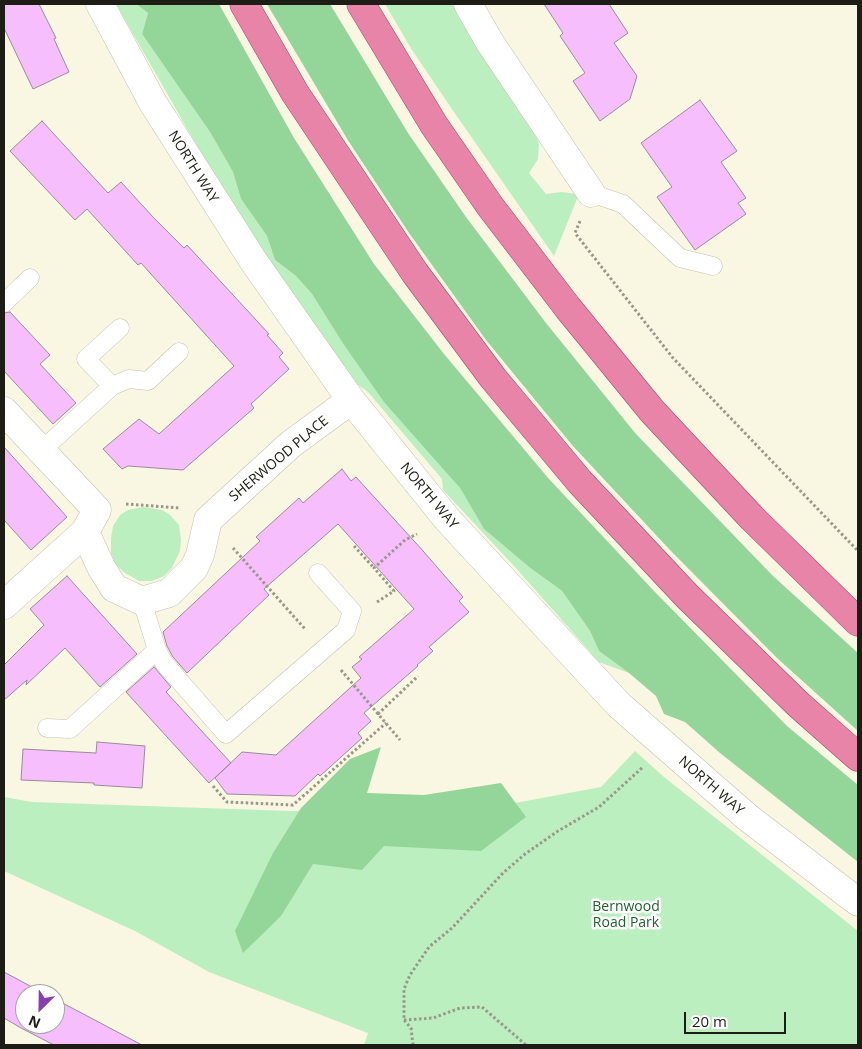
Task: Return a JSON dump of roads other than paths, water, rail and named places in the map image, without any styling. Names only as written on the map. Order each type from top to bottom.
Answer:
[{"type":"highway","points":[[244,4],[294,93],[415,273],[494,378],[580,482],[687,596],[799,705],[858,757]]},
{"type":"highway","points":[[361,4],[434,125],[490,206],[568,308],[652,411],[752,518],[858,622]]},
{"type":"street","name":"NORTH WAY","points":[[100,4],[153,103],[254,262],[351,400],[447,519],[619,705],[747,817],[858,902]]},
{"type":"street","points":[[468,4],[489,41],[591,194]]},
{"type":"street","name":"SHERWOOD PLACE","points":[[142,601],[169,592],[194,568],[200,555],[208,520],[291,444],[351,400]]},
{"type":"street","points":[[4,411],[41,451],[91,521],[101,567],[114,588],[142,601]]},
{"type":"street","points":[[4,605],[91,521]]},
{"type":"lane","points":[[591,194],[623,204],[680,258],[713,266]]},
{"type":"lane","points":[[4,302],[30,278]]},
{"type":"lane","points":[[112,386],[86,359],[120,328]]},
{"type":"lane","points":[[41,451],[112,386],[129,379],[148,381],[179,352]]},
{"type":"lane","points":[[142,601],[157,650],[164,663],[226,734],[346,630],[352,612],[318,573]]},
{"type":"lane","points":[[47,728],[70,729],[157,650]]},
{"type":"park label","name":"Bernwood Road Park","points":[[626,916]]}]
